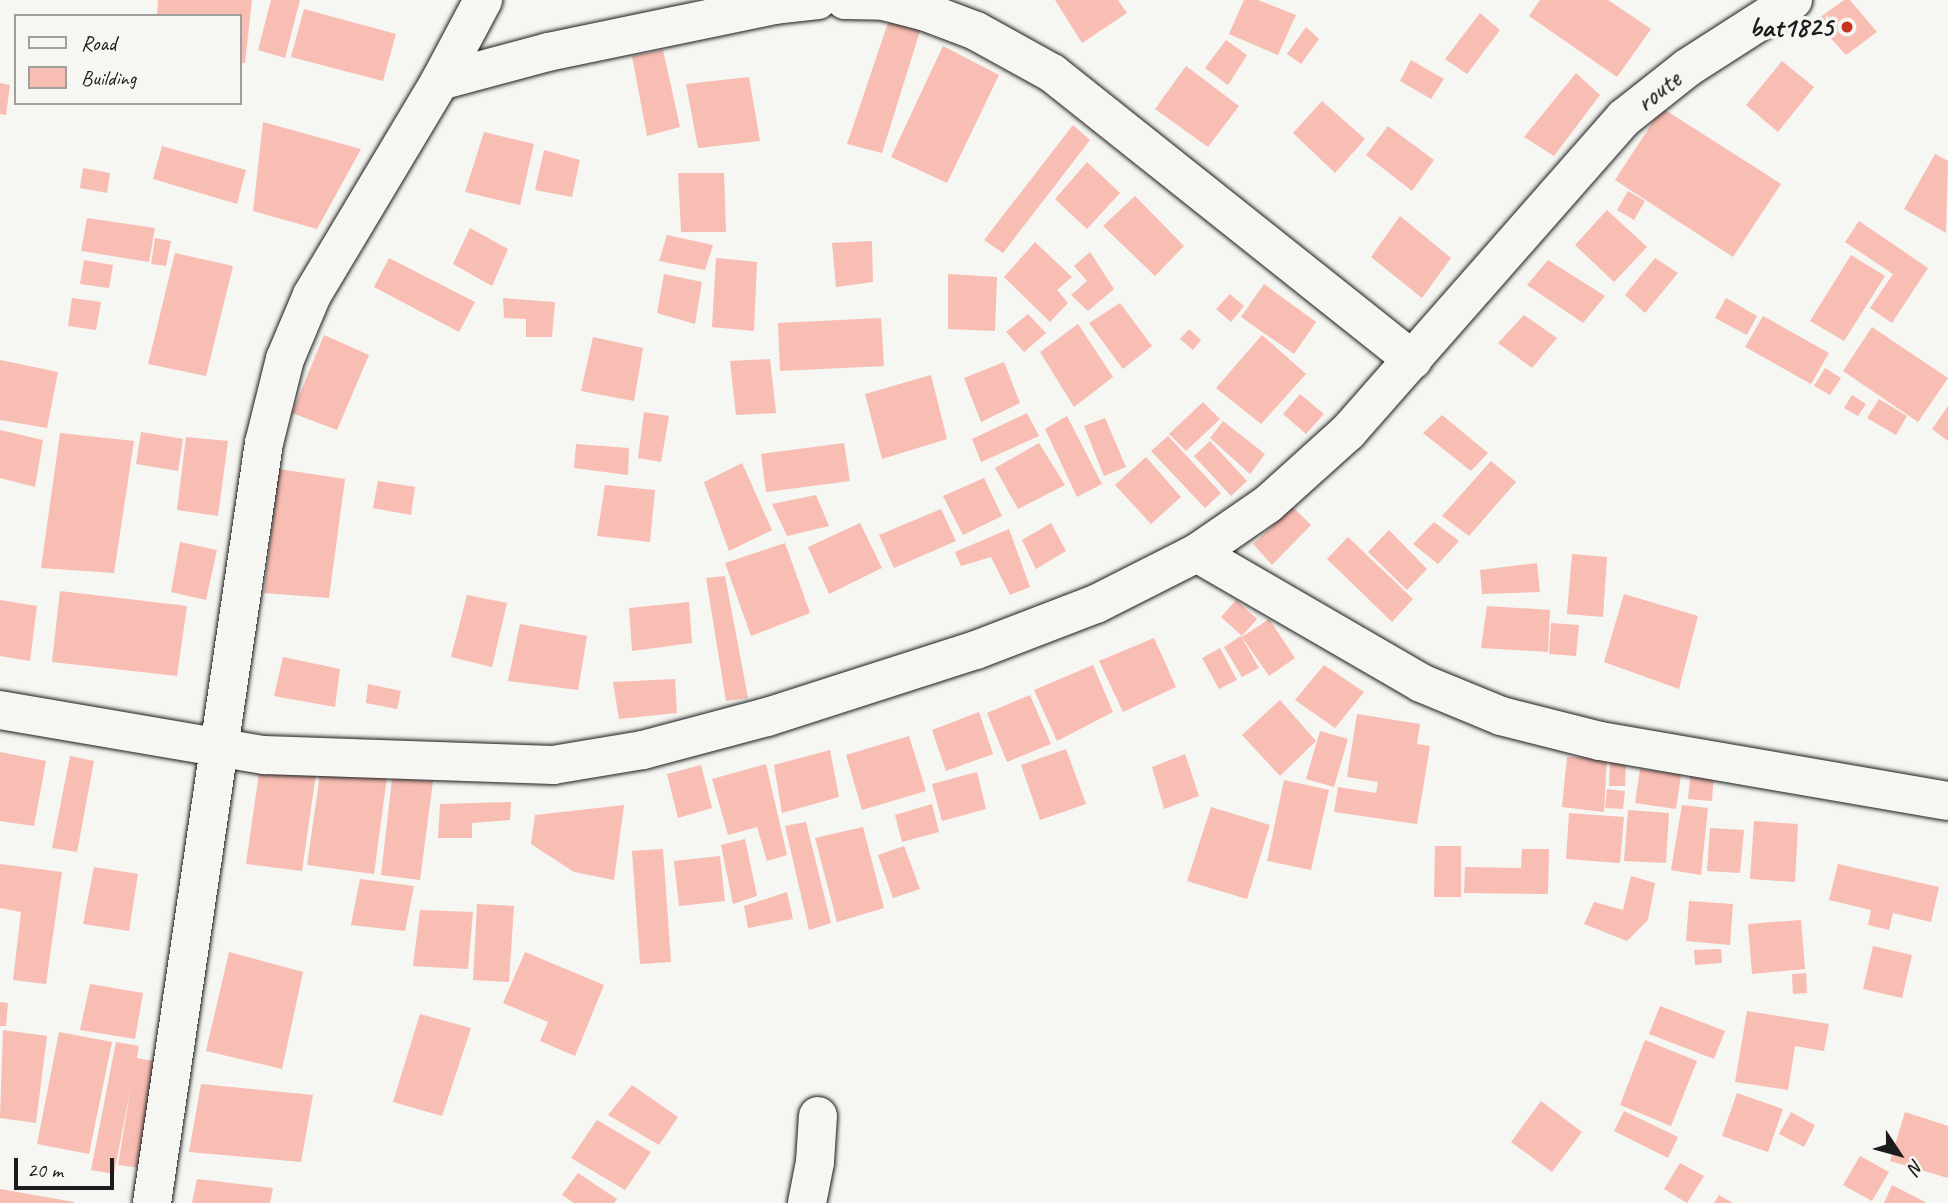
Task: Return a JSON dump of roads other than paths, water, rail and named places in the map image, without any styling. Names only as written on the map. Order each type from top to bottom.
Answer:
[{"type":"street","points":[[152,1203],[264,443],[285,359],[312,295],[440,81],[483,0]]},
{"type":"street","points":[[440,81],[548,52],[775,5],[818,0]]},
{"type":"street","points":[[845,0],[884,1],[926,12],[976,31],[1052,73],[1413,360]]},
{"type":"street","name":"route","points":[[0,710],[264,755],[553,765],[643,750],[767,717],[976,650],[1096,604],[1197,553],[1268,504],[1348,432],[1624,118],[1687,68],[1793,0]]},
{"type":"street","points":[[1197,553],[1422,683],[1501,716],[1600,741],[1948,801]]},
{"type":"street","points":[[807,1203],[815,1162],[818,1116]]},
{"type":"place","name":"bat1825","points":[[1847,27]]}]
